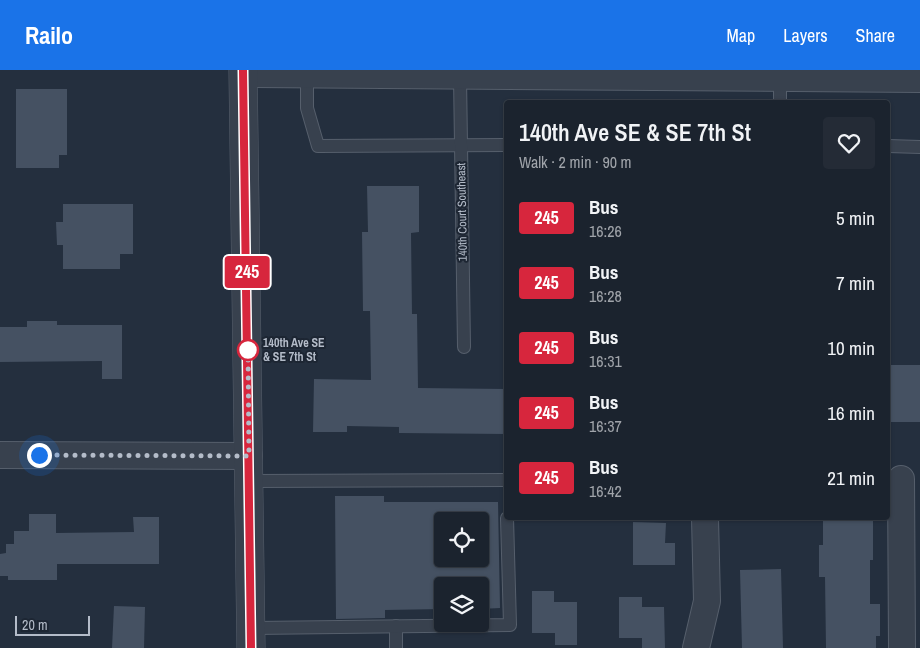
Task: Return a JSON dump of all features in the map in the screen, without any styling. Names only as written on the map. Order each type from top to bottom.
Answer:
[{"type":"street","points":[[251,638],[244,72],[307,76],[654,74],[780,91],[920,80]]},
{"type":"street","points":[[0,455],[249,468]]},
{"type":"street","points":[[901,479],[902,648]]},
{"type":"street","points":[[696,648],[708,601],[705,520]]},
{"type":"lane","name":"140th Court Southeast","points":[[443,74],[462,145],[464,347]]},
{"type":"lane","points":[[307,76],[307,108],[318,146],[504,145]]},
{"type":"lane","points":[[890,146],[920,147]]},
{"type":"lane","points":[[249,468],[504,480]]},
{"type":"lane","points":[[251,638],[396,626],[510,626],[507,520]]},
{"type":"lane","points":[[396,626],[396,648]]},
{"type":"building","points":[[16,89],[67,89],[67,155],[59,155],[59,168],[16,168]]},
{"type":"building","points":[[367,186],[419,186],[419,232],[411,233],[412,314],[417,314],[418,388],[504,389],[504,434],[399,433],[399,427],[347,426],[347,432],[313,432],[314,379],[371,380],[370,311],[363,311],[362,232],[368,232]]},
{"type":"building","points":[[63,204],[133,204],[133,254],[120,254],[120,269],[63,269],[63,245],[57,245],[56,222],[63,222]]},
{"type":"building","points":[[27,321],[57,321],[57,325],[122,325],[122,379],[102,379],[102,361],[0,362],[0,327],[27,327]]},
{"type":"building","points":[[890,365],[920,365],[920,422],[890,422]]},
{"type":"building","points":[[335,496],[384,496],[384,502],[498,502],[500,608],[489,609],[489,577],[434,577],[434,609],[385,610],[385,618],[336,619]]},
{"type":"building","points":[[29,514],[56,514],[56,533],[134,532],[133,517],[159,517],[159,564],[57,564],[57,580],[8,580],[8,576],[0,576],[0,554],[6,553],[6,544],[14,544],[14,531],[29,531]]},
{"type":"building","points":[[823,520],[873,520],[873,560],[870,560],[870,604],[880,604],[880,636],[876,636],[876,648],[826,648],[825,577],[819,577],[819,545],[823,545]]},
{"type":"building","points":[[633,522],[666,523],[665,543],[675,543],[675,565],[633,565]]},
{"type":"building","points":[[781,569],[783,648],[742,648],[740,570]]},
{"type":"building","points":[[532,591],[554,591],[554,602],[577,602],[577,645],[555,645],[555,633],[532,633]]},
{"type":"building","points":[[619,597],[642,597],[642,607],[664,607],[665,648],[642,648],[642,638],[619,638]]},
{"type":"building","points":[[114,606],[145,607],[144,648],[112,648]]},
{"type":"bus line","name":"245","points":[[243,70],[251,648]]},
{"type":"place","name":"140th Ave SE & SE 7th St","points":[[248,350]]},
{"type":"route","points":[[39,455],[249,456],[248,347],[248,350]]}]
